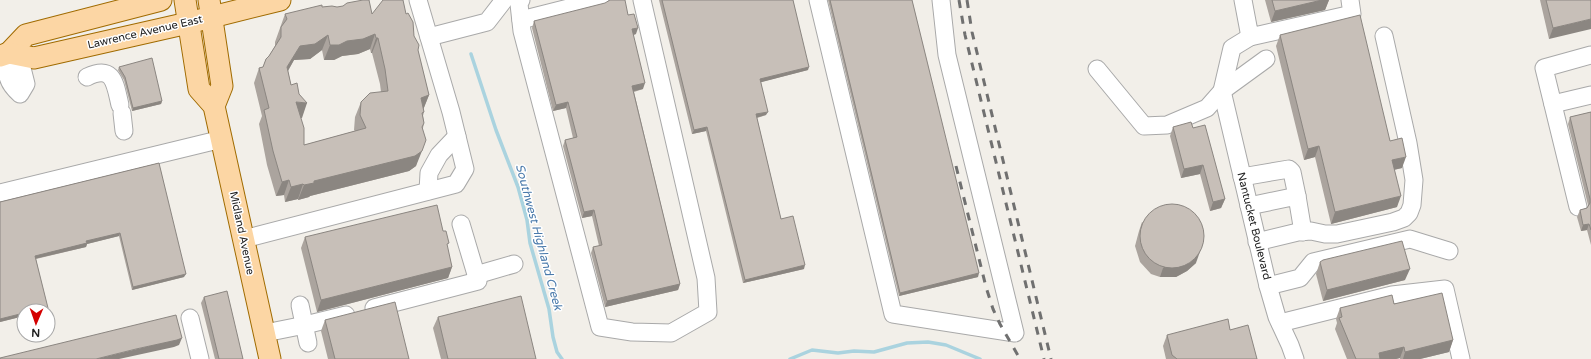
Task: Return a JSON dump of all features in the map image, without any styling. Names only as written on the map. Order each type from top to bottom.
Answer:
[{"type":"main road","name":"Lawrence Avenue East","points":[[5,54],[26,35],[120,5],[161,0]]},
{"type":"main road","name":"Midland Avenue","points":[[185,0],[199,89],[214,106],[270,359]]},
{"type":"main road","name":"Lawrence Avenue East","points":[[5,54],[34,58],[188,23],[210,8],[280,0]]},
{"type":"main road","points":[[210,8],[222,86],[214,106]]},
{"type":"street","points":[[244,239],[456,184],[465,169],[418,0]]},
{"type":"street","points":[[429,37],[487,22],[504,0]]},
{"type":"street","points":[[521,0],[519,4],[522,31],[600,327],[632,332],[671,333],[708,312],[706,278],[642,0]]},
{"type":"street","points":[[521,20],[600,0]]},
{"type":"street","points":[[818,0],[893,314],[1015,333],[947,55],[940,0]]},
{"type":"street","points":[[1243,0],[1250,37]]},
{"type":"street","points":[[1222,91],[1232,48],[1250,37],[1352,14],[1350,0]]},
{"type":"street","points":[[1257,242],[1311,231],[1325,234],[1337,234],[1393,222],[1404,218],[1409,213],[1412,205],[1414,180],[1408,143],[1384,36]]},
{"type":"street","points":[[1578,207],[1544,68],[1591,55]]},
{"type":"street","points":[[1097,69],[1144,126],[1168,125],[1207,108],[1222,91],[1266,59]]},
{"type":"street","points":[[87,77],[93,74],[107,74],[114,80],[121,109],[124,131]]},
{"type":"street","name":"Nantucket Boulevard","points":[[1222,91],[1268,286],[1280,323],[1295,359]]},
{"type":"street","points":[[1553,104],[1591,95]]},
{"type":"street","points":[[428,191],[429,173],[439,155],[457,136]]},
{"type":"street","points":[[0,193],[222,139]]},
{"type":"street","points":[[1242,177],[1289,169],[1292,172],[1303,232]]},
{"type":"street","points":[[1249,206],[1297,196]]},
{"type":"street","points":[[265,333],[305,326],[478,281],[461,224]]},
{"type":"street","points":[[1268,286],[1300,278],[1313,262],[1410,239],[1449,251]]},
{"type":"street","points":[[476,274],[514,264]]},
{"type":"street","points":[[1280,323],[1392,295],[1445,289],[1461,359]]},
{"type":"street","points":[[300,305],[308,343]]},
{"type":"street","points":[[190,318],[200,359]]},
{"type":"building","points":[[369,0],[372,14],[383,0],[403,0],[406,14],[408,13],[413,22],[414,36],[419,45],[418,50],[429,95],[421,98],[424,112],[422,113],[424,123],[422,127],[426,140],[422,151],[415,156],[314,181],[314,183],[291,187],[289,180],[282,182],[273,151],[264,110],[269,108],[259,68],[263,67],[266,59],[281,37],[281,27],[287,19],[285,14],[322,5],[322,7],[337,7],[343,6],[347,3]],"holes":[[[375,34],[376,38],[378,38],[388,91],[370,93],[361,102],[360,115],[366,128],[304,145],[304,128],[296,102],[307,103],[299,94],[297,83],[291,85],[287,67],[300,46],[315,44],[328,35],[330,45],[339,45],[347,41],[363,39]]]},
{"type":"building","points":[[610,0],[625,0],[628,15],[634,14],[638,28],[632,29],[645,83],[632,86],[680,284],[607,301],[593,247],[602,245],[594,210],[584,212],[565,140],[577,137],[568,102],[556,105],[534,21],[605,3]]},
{"type":"building","points":[[662,0],[793,0],[809,67],[760,79],[768,112],[756,114],[781,219],[793,216],[805,265],[745,280],[707,127],[694,130]]},
{"type":"building","points":[[830,0],[912,0],[979,273],[900,293]]},
{"type":"building","points":[[1272,0],[1322,0],[1275,11]]},
{"type":"building","points":[[1546,0],[1591,0],[1591,19],[1553,28]]},
{"type":"building","points":[[1360,15],[1390,141],[1402,138],[1406,157],[1392,160],[1401,196],[1335,212],[1319,146],[1308,149],[1280,35]]},
{"type":"building","points":[[152,58],[162,101],[133,108],[125,77],[119,67]]},
{"type":"building","points":[[1591,112],[1591,230],[1589,224],[1583,225],[1580,210],[1587,208],[1590,203],[1590,199],[1570,117]]},
{"type":"building","points":[[1191,122],[1193,128],[1205,125],[1225,199],[1213,202],[1203,165],[1184,169],[1173,127]]},
{"type":"building","points":[[159,163],[186,274],[133,287],[120,233],[86,241],[87,243],[35,256],[47,303],[16,303],[16,315],[0,319],[0,202]]},
{"type":"building","points":[[1166,204],[1178,204],[1195,213],[1202,224],[1204,236],[1202,248],[1195,259],[1178,268],[1166,268],[1154,263],[1145,254],[1140,242],[1140,230],[1145,218],[1154,209]]},
{"type":"building","points":[[437,205],[443,231],[446,231],[449,243],[447,244],[452,267],[321,300],[305,237]]},
{"type":"building","points":[[1402,241],[1410,269],[1327,290],[1320,262],[1323,260]]},
{"type":"building","points":[[227,291],[243,359],[219,359],[204,297]]},
{"type":"building","points":[[1442,293],[1453,340],[1405,352],[1404,347],[1379,353],[1380,359],[1356,359],[1339,318],[1342,317],[1340,308],[1392,295],[1394,304]]},
{"type":"building","points":[[521,296],[536,359],[448,359],[438,317]]},
{"type":"building","points":[[395,302],[409,359],[335,359],[325,320]]},
{"type":"building","points":[[176,315],[182,338],[177,340],[96,359],[0,359],[0,358]]},
{"type":"building","points":[[1228,319],[1230,330],[1248,325],[1257,359],[1177,359],[1172,355],[1167,335]]},
{"type":"waterway","name":"Southwest Highland Creek","points":[[471,54],[496,130],[518,187],[527,220],[530,243],[549,309],[553,337],[557,352],[562,359]]},
{"type":"waterway","name":"Southwest Highland Creek","points":[[790,359],[812,350],[838,353],[854,351],[874,352],[907,343],[928,342],[946,345],[980,359]]},
{"type":"railway","points":[[959,0],[965,35],[1044,359]]},
{"type":"railway","points":[[967,0],[972,32],[1051,359]]},
{"type":"railway","points":[[956,166],[986,287],[993,309],[1020,359]]}]
